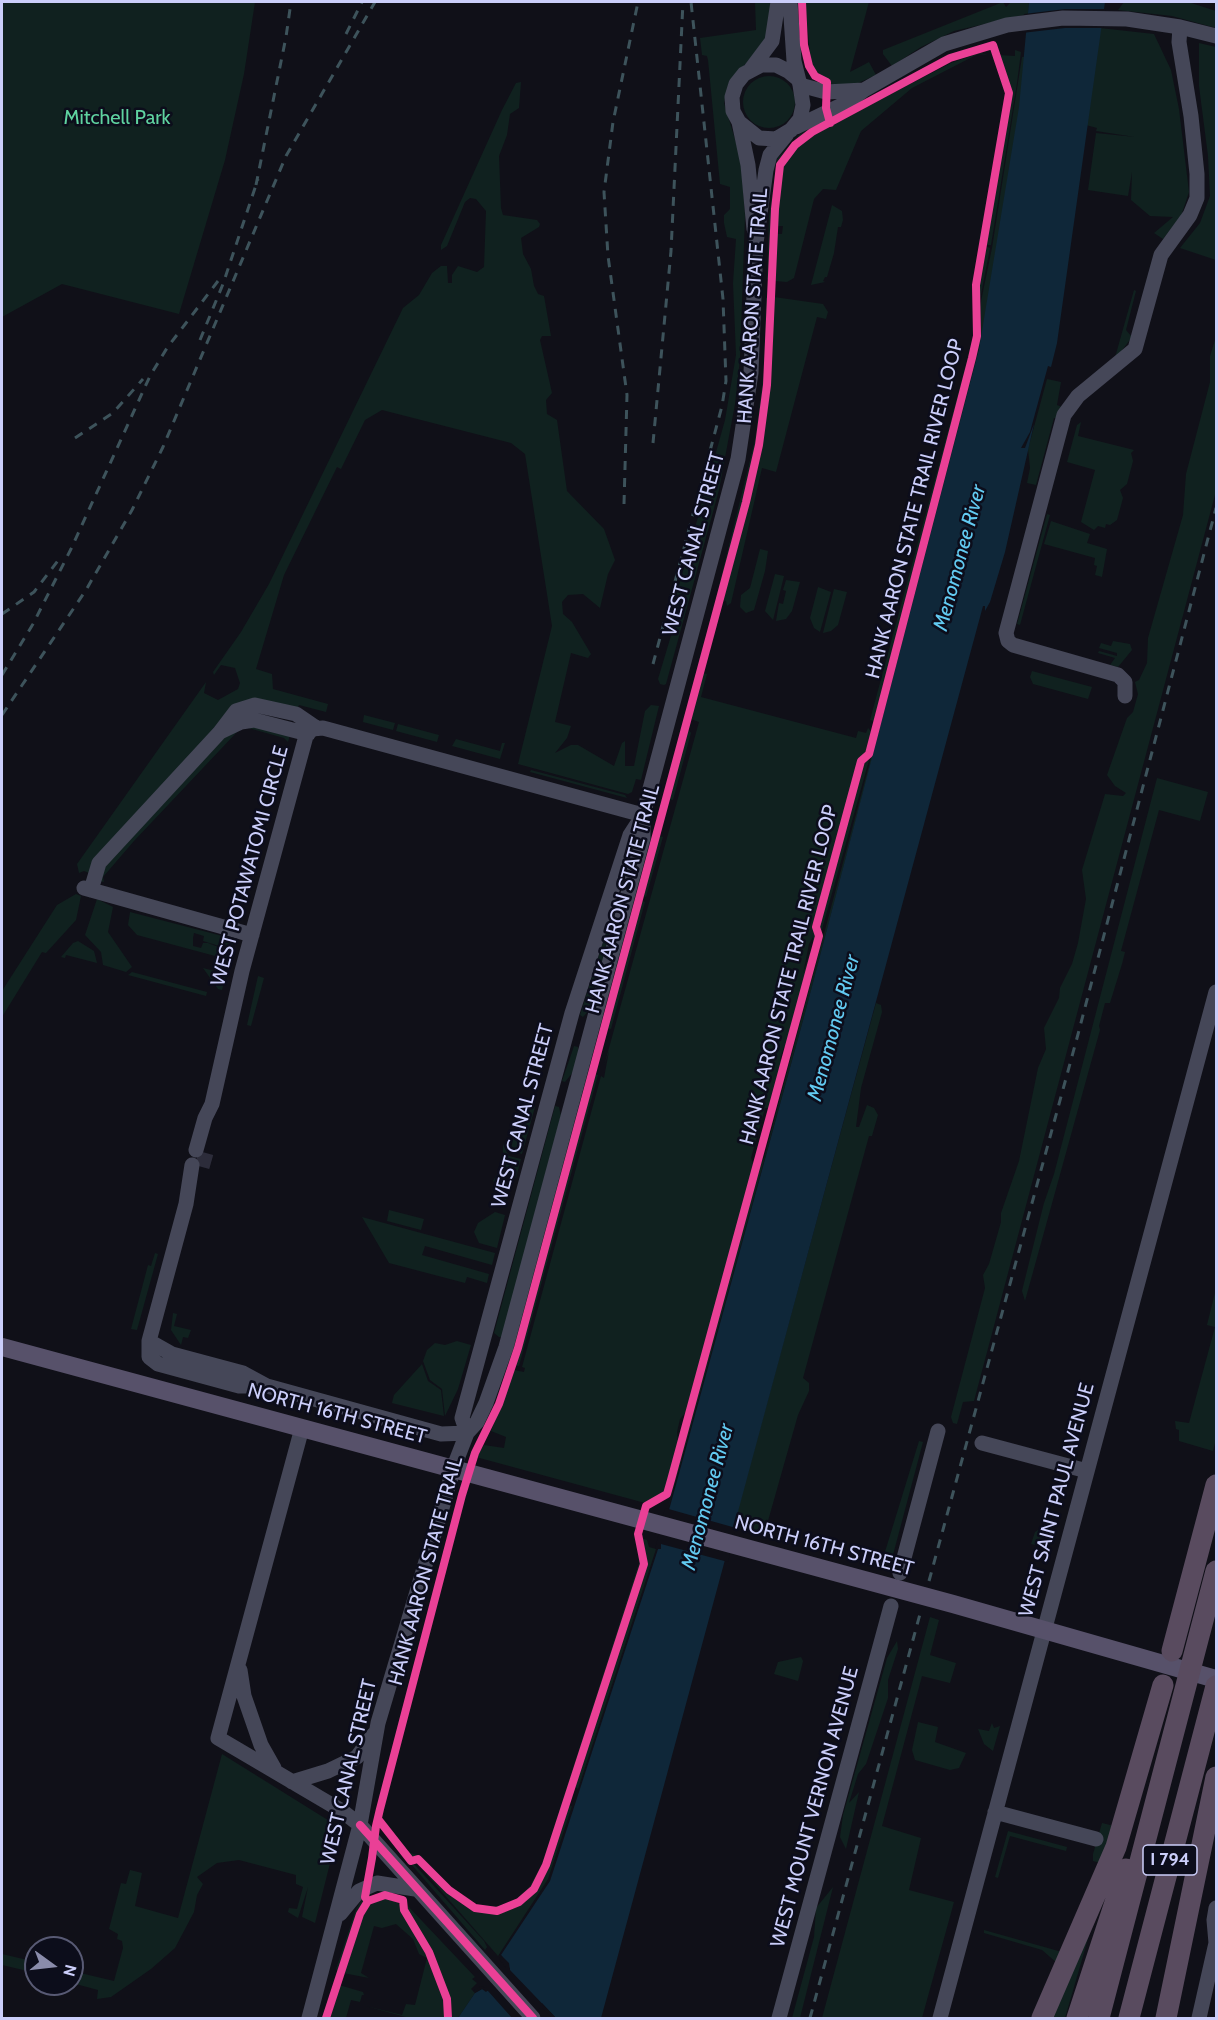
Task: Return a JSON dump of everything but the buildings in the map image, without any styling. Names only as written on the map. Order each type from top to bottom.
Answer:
[{"type":"highway","points":[[1172,1651],[1216,1485]]},
{"type":"highway","points":[[1099,2019],[1216,1571]]},
{"type":"highway","points":[[1042,2019],[1116,1847],[1163,1684]]},
{"type":"highway","name":"I 794","points":[[1129,2019],[1216,1686]]},
{"type":"highway","points":[[1077,2019],[1118,1890],[1177,1724]]},
{"type":"highway","points":[[1166,2019],[1216,1777]]},
{"type":"main road","name":"NORTH 16TH STREET","points":[[2,1347],[953,1604],[1216,1679]]},
{"type":"street","points":[[777,2],[772,41],[764,56],[736,84],[732,97],[733,111],[738,122],[759,138],[776,139],[848,102],[864,90],[944,44],[1007,25],[1063,18],[1126,19],[1214,35]]},
{"type":"street","points":[[790,2],[791,40],[803,111],[791,130]]},
{"type":"street","points":[[1125,696],[1125,682],[1114,673],[1016,646],[1009,643],[1006,637],[1064,415],[1078,396],[1135,349],[1161,255],[1190,214],[1197,198],[1192,128],[1179,42],[1180,27]]},
{"type":"street","points":[[750,70],[761,65],[776,65],[788,71],[799,82],[826,92],[864,90]]},
{"type":"street","name":"WEST CANAL STREET","points":[[738,122],[748,165],[756,243]]},
{"type":"street","name":"WEST CANAL STREET","points":[[309,2019],[360,1825],[377,1732],[448,1486],[466,1433],[477,1422],[500,1367],[643,838],[643,815],[738,459],[751,373],[756,243],[767,162],[791,130]]},
{"type":"street","points":[[252,935],[88,889],[99,863],[220,732],[236,711],[255,705],[296,714],[312,731],[643,815]]},
{"type":"street","name":"WEST POTAWATOMI CIRCLE","points":[[312,731],[252,935],[212,1104],[205,1118],[199,1159],[149,1349],[243,1373],[267,1386],[441,1434],[466,1433]]},
{"type":"street","name":"WEST CANAL STREET","points":[[466,1433],[462,1418],[569,1023],[630,835],[643,815]]},
{"type":"street","name":"WEST SAINT PAUL AVENUE","points":[[940,2019],[1216,992]]},
{"type":"street","points":[[569,1023],[592,1029]]},
{"type":"street","points":[[551,1093],[573,1099]]},
{"type":"street","points":[[302,1428],[239,1662],[237,1694],[218,1738],[342,1811],[360,1825],[532,2019]]},
{"type":"street","points":[[900,1573],[938,1431]]},
{"type":"street","points":[[982,1443],[1087,1471]]},
{"type":"street","name":"WEST MOUNT VERNON AVENUE","points":[[779,2019],[891,1606]]},
{"type":"street","points":[[237,1694],[266,1757],[278,1773]]},
{"type":"street","points":[[292,1782],[335,1768],[357,1757],[377,1732]]},
{"type":"street","points":[[995,1812],[1096,1839]]},
{"type":"street","points":[[335,1922],[352,1898],[366,1887],[385,1883],[415,1889]]},
{"type":"street","points":[[1199,2019],[1216,1942],[1214,1920],[1216,1908]]},
{"type":"green space","name":"Mitchell Park","points":[[2,2],[255,2],[244,74],[225,160],[179,314],[62,284],[2,317]]},
{"type":"green space","points":[[755,2],[771,2],[766,38],[756,53],[730,80],[724,103],[741,159],[745,216],[740,359],[735,404],[719,490],[664,685],[660,684],[658,679],[676,619],[671,614],[725,420],[736,355],[733,283],[736,239],[727,237],[724,223],[724,215],[730,209],[730,187],[720,184],[708,60],[707,56],[702,55],[700,38],[756,30]]},
{"type":"green space","points":[[805,2],[869,2],[850,72],[869,62],[876,75],[856,84],[829,87],[830,79],[819,76],[811,63]]},
{"type":"green space","points":[[1003,2],[1006,7],[1011,2],[1029,2],[1028,14],[954,31],[921,47],[892,66],[883,54],[883,50]]},
{"type":"green space","points":[[1124,2],[1188,2],[1216,11],[1216,28],[1172,16],[1118,10]]},
{"type":"green space","points":[[1100,28],[1154,34],[1171,70],[1179,109],[1189,192],[1181,216],[1163,239],[1154,233],[1173,217],[1150,216],[1131,200],[1132,172],[1128,196],[1088,190],[1096,133],[1135,137],[1096,131],[1097,128],[1086,125]]},
{"type":"green space","points":[[1199,43],[1216,47],[1216,260],[1180,248],[1200,223],[1210,196],[1208,156],[1199,86]]},
{"type":"green space","points":[[1015,50],[1021,52],[1017,83],[991,245],[986,245],[1011,95],[999,55],[1015,56]]},
{"type":"green space","points":[[980,53],[988,55],[978,54],[912,88],[861,131],[836,190],[823,189],[814,199],[794,278],[787,282],[775,281],[776,234],[782,234],[783,226],[777,226],[780,178],[783,164],[792,152],[804,141],[837,122],[951,63]]},
{"type":"green space","points":[[1022,57],[1027,57],[1000,265],[805,1013],[668,1509],[690,1418],[759,1166],[764,1158],[871,758],[979,342],[979,311],[992,248]]},
{"type":"green space","points":[[769,76],[779,78],[787,84],[793,92],[795,102],[793,112],[787,120],[779,126],[769,128],[759,126],[751,120],[745,112],[743,102],[745,92],[751,84],[759,78]]},
{"type":"green space","points":[[521,82],[519,108],[510,114],[507,135],[499,156],[501,208],[503,215],[537,220],[540,224],[539,227],[521,238],[523,254],[531,269],[534,286],[538,294],[544,296],[551,336],[542,336],[540,340],[552,393],[546,400],[547,414],[557,420],[567,491],[604,529],[615,560],[608,574],[600,608],[583,594],[568,595],[562,602],[563,614],[572,622],[591,654],[588,658],[571,653],[555,722],[571,726],[567,738],[555,753],[571,745],[578,745],[614,766],[622,743],[625,741],[625,766],[634,766],[645,711],[651,705],[659,706],[641,780],[636,779],[632,792],[628,794],[518,764],[552,626],[525,454],[511,443],[382,410],[365,420],[341,469],[337,467],[284,575],[256,669],[272,674],[273,689],[328,704],[326,712],[299,705],[297,711],[260,701],[89,873],[84,871],[79,873],[77,864],[206,682],[204,693],[218,700],[238,689],[240,683],[235,668],[221,665],[214,675],[213,672],[241,632],[269,584],[403,308],[419,295],[432,273],[441,266],[447,266],[448,283],[452,283],[452,275],[458,266],[477,272],[484,267],[486,211],[476,199],[470,198],[465,202],[447,246],[441,250],[441,245],[502,110],[516,83]]},
{"type":"green space","points":[[826,119],[826,122],[792,144],[778,164],[770,280],[767,279],[769,216],[777,159],[799,135]]},
{"type":"green space","points":[[832,205],[842,211],[843,220],[841,227],[838,227],[834,253],[827,277],[823,281],[825,282],[811,285]]},
{"type":"green space","points":[[985,246],[990,248],[979,305],[978,284]]},
{"type":"green space","points":[[1134,290],[1136,291],[1126,330],[1132,337],[1114,361]]},
{"type":"green space","points":[[770,297],[766,369],[757,445],[718,599],[716,598],[755,440],[764,371],[766,298]]},
{"type":"green space","points":[[774,297],[823,304],[828,312],[826,319],[817,317],[776,472],[762,468],[731,603],[727,606],[726,601],[723,600],[764,433],[772,352]]},
{"type":"green space","points":[[1216,337],[1216,491],[974,1401],[963,1402],[957,1424],[953,1423],[951,1417],[985,1288],[983,1275],[989,1264],[1001,1222],[1001,1213],[1019,1161],[1038,1068],[1046,1049],[1044,1028],[1059,998],[1060,988],[1072,964],[1078,943],[1086,899],[1082,870],[1105,794],[1123,796],[1126,793],[1115,786],[1107,775],[1127,718],[1133,712],[1138,694],[1135,682],[1139,680],[1147,663],[1148,638],[1183,515],[1186,474],[1210,382],[1210,356]]},
{"type":"green space","points":[[969,353],[971,354],[874,721],[870,720]]},
{"type":"green space","points":[[1047,379],[1061,382],[1057,405],[1062,407],[1054,418],[1036,485],[1027,483],[1030,468],[1028,449]]},
{"type":"green space","points":[[1081,422],[1078,436],[1134,450],[1131,453],[1133,461],[1127,484],[1120,490],[1123,498],[1117,520],[1110,525],[1106,524],[1105,528],[1098,526],[1094,530],[1081,522],[1095,470],[1067,462],[1077,425]]},
{"type":"green space","points":[[1047,514],[1050,515],[1020,625],[1017,624]]},
{"type":"green space","points":[[1051,521],[1090,534],[1087,543],[1107,549],[1102,577],[1095,575],[1097,566],[1094,565],[1095,558],[1044,544]]},
{"type":"green space","points":[[760,549],[768,551],[765,571],[754,610],[746,613],[740,607],[741,595],[750,588]]},
{"type":"green space","points":[[775,574],[784,576],[773,620],[765,611]]},
{"type":"green space","points":[[786,580],[800,582],[792,611],[786,619],[776,621],[779,603],[783,604]]},
{"type":"green space","points":[[818,587],[831,592],[820,632],[814,628],[810,618]]},
{"type":"green space","points":[[834,589],[847,592],[838,625],[831,631],[823,633]]},
{"type":"green space","points":[[1113,641],[1130,644],[1132,650],[1118,667],[1110,665],[1115,658],[1098,653],[1099,651],[1117,656],[1117,653],[1099,648],[1101,643],[1111,646]]},
{"type":"green space","points":[[1032,671],[1092,687],[1088,699],[1033,684],[1030,677]]},
{"type":"green space","points":[[703,673],[707,674],[701,697],[856,738],[858,731],[866,733],[868,728],[873,733],[868,752],[860,758],[813,930],[818,937],[815,945],[813,937],[809,944],[803,974],[811,949],[814,950],[788,1047],[784,1047],[780,1059],[784,1063],[772,1108],[765,1108],[751,1158],[754,1166],[707,1343],[687,1411],[680,1419],[677,1432],[678,1442],[667,1487],[661,1495],[645,1503],[476,1457],[484,1445],[504,1448],[506,1437],[491,1431],[514,1370],[524,1372],[525,1368],[522,1367],[601,1076],[604,1078],[609,1051],[604,1066],[699,722],[691,719]]},
{"type":"green space","points":[[364,715],[395,723],[393,730],[363,722]]},
{"type":"green space","points":[[398,724],[439,735],[437,742],[396,731]]},
{"type":"green space","points":[[243,725],[291,732],[288,742],[284,738],[245,727],[237,732],[134,841],[103,877],[104,882],[100,881],[105,866],[224,738]]},
{"type":"green space","points":[[688,729],[691,733],[673,800],[669,799]]},
{"type":"green space","points":[[456,739],[500,751],[502,743],[505,743],[500,759],[452,746]]},
{"type":"green space","points":[[869,760],[821,933],[817,927],[861,763]]},
{"type":"green space","points":[[531,770],[625,795],[627,798],[530,772]]},
{"type":"green space","points":[[1157,778],[1208,792],[1200,821],[1159,810],[1121,951],[1125,952],[1122,964],[1110,1003],[1105,1003],[1100,1030],[1025,1301],[1022,1291],[1044,1203],[1054,1174]]},
{"type":"green space","points":[[652,835],[655,835],[603,1026],[601,1024]]},
{"type":"green space","points":[[659,836],[663,837],[646,897],[643,896]]},
{"type":"green space","points":[[76,894],[81,896],[76,920],[46,953],[42,952],[2,1017],[2,991],[57,905]]},
{"type":"green space","points":[[97,899],[113,907],[108,932],[132,967],[126,972],[103,965],[101,952],[85,935]]},
{"type":"green space","points":[[616,901],[620,902],[591,1008],[583,1017],[580,1015]]},
{"type":"green space","points":[[642,901],[645,902],[611,1029],[607,1028]]},
{"type":"green space","points":[[130,912],[234,939],[232,950],[203,941],[204,936],[194,933],[193,938],[193,946],[201,948],[203,943],[208,943],[231,952],[230,960],[137,935],[128,925]]},
{"type":"green space","points":[[78,941],[94,951],[97,963],[66,955],[65,958],[61,957],[73,943]]},
{"type":"green space","points":[[203,968],[226,974],[222,990],[218,989]]},
{"type":"green space","points":[[132,972],[207,992],[206,996],[128,975]]},
{"type":"green space","points":[[258,976],[264,978],[251,1026],[247,1025]]},
{"type":"green space","points":[[876,1003],[881,1005],[882,1012],[861,1088],[856,1127],[859,1127],[867,1105],[874,1108],[878,1115],[872,1136],[869,1136],[803,1378],[809,1383],[809,1391],[798,1415],[764,1535],[733,1527]]},
{"type":"green space","points":[[574,1046],[578,1047],[578,1056],[573,1072],[565,1082],[562,1081]]},
{"type":"green space","points":[[588,1072],[591,1073],[511,1364],[508,1363]]},
{"type":"green space","points":[[595,1074],[598,1075],[519,1366],[515,1365]]},
{"type":"green space","points":[[532,1104],[535,1107],[522,1154],[511,1149],[513,1139],[518,1140],[524,1117]]},
{"type":"green space","points":[[555,1106],[559,1107],[561,1116],[502,1337],[499,1337],[494,1333]]},
{"type":"green space","points":[[503,1144],[509,1156],[521,1159],[516,1178],[502,1176],[495,1182],[493,1181],[503,1165]]},
{"type":"green space","points":[[512,1183],[504,1206],[496,1199],[500,1184]]},
{"type":"green space","points":[[389,1210],[424,1219],[421,1230],[387,1221]]},
{"type":"green space","points":[[495,1212],[505,1215],[497,1248],[479,1243],[474,1232],[478,1223]]},
{"type":"green space","points":[[362,1217],[495,1253],[492,1265],[425,1246],[422,1255],[489,1274],[487,1283],[467,1277],[465,1283],[389,1263]]},
{"type":"green space","points":[[155,1253],[158,1254],[137,1330],[131,1329],[148,1265],[151,1266]]},
{"type":"green space","points":[[1216,1289],[1216,1439],[1213,1451],[1179,1441],[1179,1430],[1176,1429],[1175,1421],[1189,1423],[1215,1327],[1207,1325]]},
{"type":"green space","points":[[173,1313],[177,1314],[174,1326],[191,1330],[188,1338],[183,1337],[181,1345],[171,1330]]},
{"type":"green space","points":[[457,1341],[471,1345],[458,1389],[445,1416],[442,1389],[430,1380],[423,1361],[427,1350],[435,1343],[445,1345]]},
{"type":"green space","points":[[422,1364],[428,1381],[441,1390],[444,1416],[392,1403],[394,1395]]},
{"type":"green space","points":[[919,1441],[923,1442],[889,1570],[869,1564],[875,1558],[884,1555]]},
{"type":"green space","points":[[642,1507],[637,1532],[641,1565],[544,1865],[532,1888],[518,1900],[504,1907],[495,1908],[476,1906],[455,1891],[419,1856],[411,1858],[407,1852],[421,1856],[450,1886],[477,1905],[489,1907],[504,1905],[518,1898],[530,1886],[542,1864],[639,1563],[636,1533]]},
{"type":"green space","points":[[1041,1528],[1053,1531],[1048,1548],[1031,1544],[1035,1532]]},
{"type":"green space","points":[[642,1538],[647,1540],[649,1547],[656,1549],[578,1789],[575,1786],[647,1565]]},
{"type":"green space","points":[[930,1617],[939,1620],[930,1655],[956,1663],[950,1683],[922,1676],[882,1826],[921,1838],[909,1890],[954,1902],[922,2018],[822,2018]]},
{"type":"green space","points":[[897,1641],[898,1649],[888,1680],[888,1698],[866,1764],[858,1774],[849,1803],[859,1792],[846,1849],[840,1837],[843,1815],[887,1658]]},
{"type":"green space","points":[[801,1657],[803,1661],[798,1681],[774,1674],[778,1662]]},
{"type":"green space","points":[[918,1722],[938,1727],[935,1742],[966,1753],[959,1768],[950,1770],[915,1760],[912,1750]]},
{"type":"green space","points":[[992,1723],[994,1728],[1000,1726],[993,1751],[984,1744],[978,1729],[989,1731]]},
{"type":"green space","points":[[222,1754],[339,1827],[315,1923],[302,1917],[308,1887],[298,1918],[288,1912],[289,1908],[297,1909],[303,1887],[296,1884],[296,1875],[239,1860],[217,1863],[197,1877],[203,1884],[197,1895],[194,1912],[175,1948],[151,1969],[111,1997],[97,1999],[98,1990],[84,1986],[84,1974],[114,1981],[123,1948],[122,1941],[117,1939],[118,1934],[109,1929],[121,1883],[126,1884],[130,1870],[142,1873],[135,1906],[178,1918]]},
{"type":"green space","points":[[572,1806],[548,1879],[498,1956],[415,1861],[467,1906],[486,1913],[508,1911],[525,1902],[539,1887],[568,1807]]},
{"type":"green space","points":[[1102,1823],[1114,1826],[1100,1863],[1093,1861],[1093,1854]]},
{"type":"green space","points":[[1008,1831],[1067,1847],[1066,1851],[1010,1836],[998,1878],[995,1877]]},
{"type":"green space","points":[[413,1863],[484,1941],[487,1947],[485,1950],[411,1864]]},
{"type":"green space","points":[[833,1887],[800,2018],[792,2018],[814,1937],[816,1908]]},
{"type":"green space","points":[[387,1897],[399,1901],[405,1917],[424,1948],[445,2000],[445,2018],[409,2018],[366,2006],[402,2015],[406,2004],[415,2005],[427,1958],[419,1954],[413,1939],[396,1924],[382,1928],[374,1926],[361,1973],[369,1978],[343,1973],[364,1910],[371,1902]]},
{"type":"green space","points":[[362,1899],[365,1901],[359,1909],[339,1972],[336,1969],[356,1909]]},
{"type":"green space","points":[[407,1905],[475,1977],[472,1979],[477,1983],[471,1989],[475,1993],[458,2018],[451,2018],[450,2001],[432,1951],[409,1914]]},
{"type":"green space","points":[[984,1930],[1062,1952],[1057,1963],[1042,1950],[984,1933]]},
{"type":"green space","points":[[1090,1932],[1065,2018],[1050,2018]]},
{"type":"green space","points":[[2,1954],[24,1959],[24,1970],[2,1965]]},
{"type":"green space","points":[[339,1985],[363,1992],[364,1995],[360,2002],[351,2000],[346,2018],[330,2018]]},
{"type":"water","name":"Menomonee River","points":[[1029,2],[1105,2],[1057,343],[1051,367],[1048,366],[1030,432],[1021,448],[1025,448],[1034,424],[1005,552],[990,602],[985,611],[985,606],[983,606],[601,2018],[556,2018],[542,2003],[526,2018],[458,2018],[475,1993],[482,1989],[486,1992],[510,1969],[501,1955],[550,1881],[660,1543],[805,1013],[979,349],[1019,107]]},
{"type":"pier","points":[[1065,9],[1106,9],[1103,28],[1065,28],[1022,33],[1024,14]]},
{"type":"pier","points":[[665,1508],[736,1528],[728,1562],[661,1544],[661,1549],[655,1549]]},
{"type":"pier","points":[[500,1954],[509,1963],[510,1970],[556,2018],[552,2018],[541,2007],[530,2018],[512,2018],[488,1991],[482,1989],[475,1993],[473,1991],[481,1986],[486,1988],[506,1968],[499,1959]]},
{"type":"tunnel","points":[[202,1167],[206,1153]]},
{"type":"railway","points":[[256,185],[291,2]]},
{"type":"railway","points":[[346,34],[362,2]]},
{"type":"railway","points":[[2,715],[86,590],[132,510],[163,447],[286,156],[375,2]]},
{"type":"railway","points":[[624,504],[627,395],[608,256],[604,192],[613,122],[638,2]]},
{"type":"railway","points":[[653,443],[671,251],[683,2]]},
{"type":"railway","points":[[653,664],[722,406],[726,381],[723,299],[691,2]]},
{"type":"railway","points":[[200,340],[223,284],[258,179]]},
{"type":"railway","points":[[2,675],[33,624],[71,549],[150,376],[167,348],[218,281]]},
{"type":"railway","points":[[75,438],[113,413],[143,379]]},
{"type":"railway","points":[[929,1581],[1077,1038],[1216,508]]},
{"type":"railway","points":[[2,614],[34,592],[60,558]]},
{"type":"railway","points":[[810,2018],[920,1614]]},
{"type":"cycle path","points":[[802,2],[804,45],[809,66],[815,76],[827,82],[826,108],[830,123]]},
{"type":"cycle path","name":"HANK AARON STATE TRAIL","points":[[326,2018],[360,1914],[368,1901],[365,1897],[376,1826],[462,1495],[475,1453],[499,1404],[518,1348],[746,502],[759,445],[767,385],[775,209],[780,165],[795,145],[812,132],[950,58],[993,45],[1009,93],[976,285],[977,336],[972,358],[869,754],[861,761],[816,927],[819,936],[671,1480],[667,1494],[646,1506],[638,1534],[644,1564],[546,1865],[534,1889],[519,1902],[497,1911],[475,1908],[449,1890],[418,1859],[411,1861],[378,1819]]},
{"type":"cycle path","points":[[360,1825],[533,2018]]},
{"type":"cycle path","points":[[368,1901],[385,1895],[403,1900],[404,1910],[429,1952],[447,1999],[448,2018]]}]
